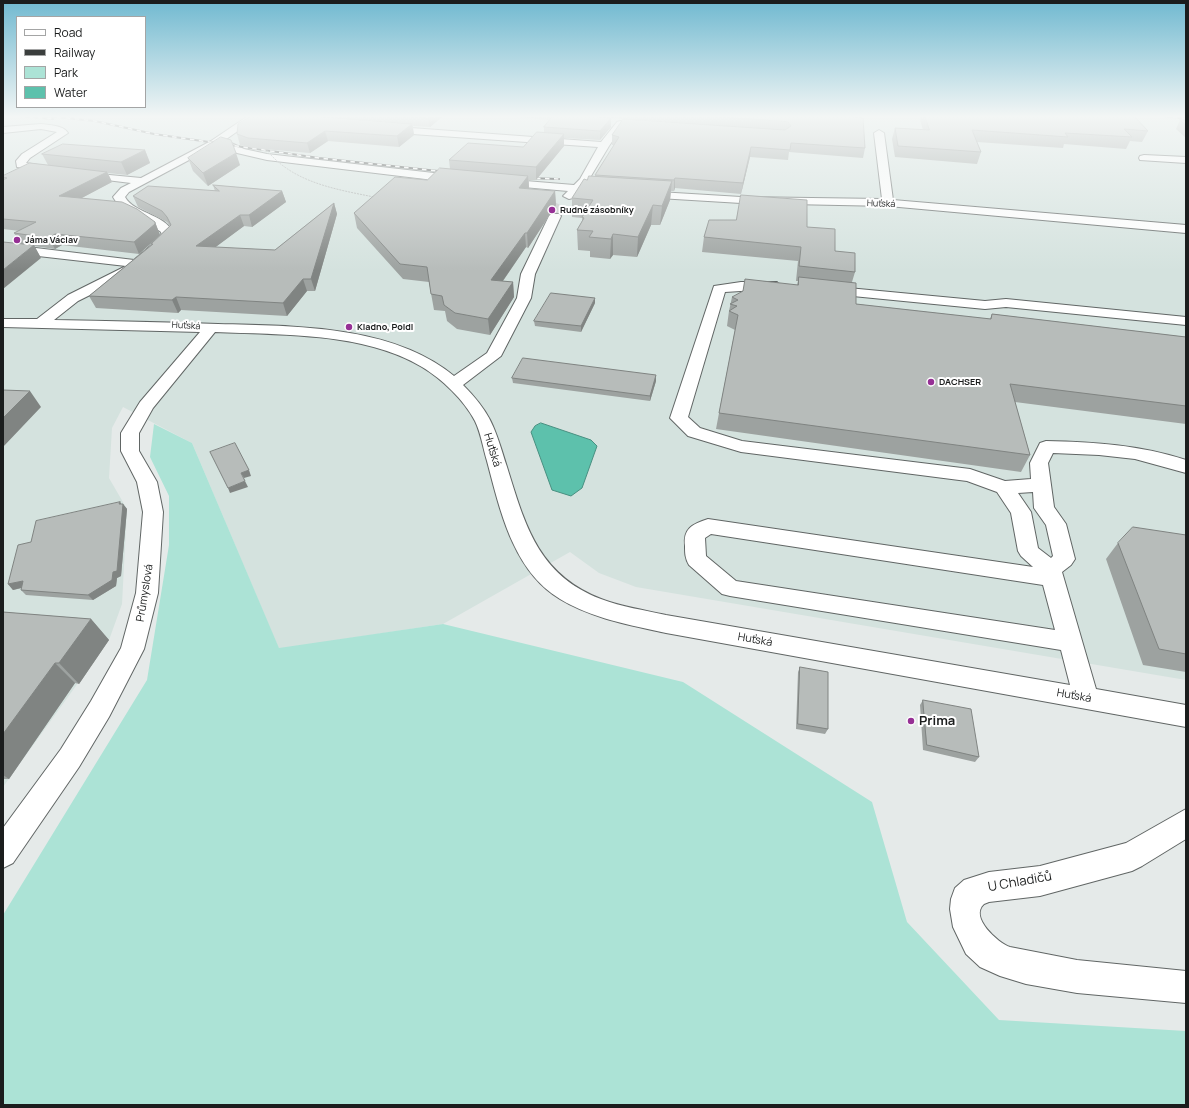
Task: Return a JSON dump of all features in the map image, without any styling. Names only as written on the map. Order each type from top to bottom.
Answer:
[{"type":"street","points":[[38,168],[143,181]]},
{"type":"street","points":[[40,324],[73,298],[119,277],[138,264],[168,237],[167,231],[160,226],[124,206],[120,197],[125,190],[168,168]]},
{"type":"street","points":[[351,168],[473,180]]},
{"type":"street","points":[[454,384],[493,356],[524,298],[528,274],[542,240],[558,210],[581,190],[591,168]]},
{"type":"street","points":[[884,168],[888,203]]},
{"type":"street","points":[[489,181],[618,192]]},
{"type":"street","name":"Huťská","points":[[633,193],[741,200],[888,203],[1186,229]]},
{"type":"street","points":[[3,248],[138,264]]},
{"type":"street","points":[[786,286],[741,286],[719,289],[679,418],[686,426],[694,432],[741,446],[970,475],[1004,487],[1026,487],[1041,483]]},
{"type":"street","points":[[810,288],[985,305],[1006,303],[1186,321]]},
{"type":"street","name":"Huťská","points":[[3,323],[170,325],[259,329],[334,336],[369,342],[396,350],[427,363],[454,384],[483,418],[511,511],[528,552],[540,569],[557,586],[592,605],[666,624],[1186,716]]},
{"type":"street","name":"Průmyslová","points":[[3,853],[70,758],[100,709],[132,649],[147,593],[153,512],[147,482],[130,450],[130,433],[146,406],[211,328]]},
{"type":"street","points":[[1051,573],[1064,559],[1056,524],[1044,508],[1039,463],[1046,446],[1083,447],[1151,456],[1166,459],[1186,467]]},
{"type":"street","points":[[1004,487],[1021,512],[1028,551],[1051,573],[1086,698]]},
{"type":"street","points":[[1051,573],[708,526],[694,535],[696,559],[730,588],[1070,642]]},
{"type":"street","name":"U Chladičů","points":[[1186,823],[1132,856],[1040,881],[989,887],[975,891],[966,899],[964,912],[966,924],[971,935],[982,948],[1000,960],[1020,966],[1076,978],[1186,987]]},
{"type":"path","points":[[285,168],[318,183],[374,197]]},
{"type":"shaded area","points":[[3,168],[1186,168],[1186,680],[636,587],[599,573],[570,552],[443,624],[279,649],[192,443],[123,407],[112,428],[109,478],[127,509],[122,604],[109,640],[3,787]]},
{"type":"green space","points":[[154,424],[192,443],[279,648],[443,624],[683,682],[872,802],[907,922],[999,1020],[1186,1031],[1186,1105],[3,1105],[3,915],[147,680],[169,545],[169,496],[150,457]]},
{"type":"water","points":[[541,423],[591,440],[597,446],[582,488],[571,496],[552,490],[531,432],[535,426]]},
{"type":"building","points":[[20,168],[70,168],[107,172],[59,196],[122,202],[137,209],[155,222],[155,224],[134,242],[55,234],[49,238],[14,233],[36,222],[3,219],[3,180],[7,178],[3,176]]},
{"type":"building","points":[[198,168],[212,168],[203,173]]},
{"type":"building","points":[[440,168],[528,176],[519,188],[555,191],[527,233],[525,233],[491,280],[513,282],[488,319],[455,313],[444,305],[442,296],[431,294],[427,267],[400,264],[354,213],[395,177],[427,180]]},
{"type":"building","points":[[600,168],[746,168],[743,183],[675,178],[674,180],[595,175]]},
{"type":"building","points":[[589,176],[672,181],[662,206],[653,205],[638,237],[613,234],[611,239],[589,237],[593,231],[577,230],[584,218],[582,217],[593,200],[572,198],[584,179],[587,180]]},
{"type":"building","points":[[213,185],[282,191],[249,215],[240,215],[196,246],[275,250],[334,203],[311,279],[303,279],[283,303],[176,297],[172,300],[89,296],[153,244],[151,244],[171,225],[162,211],[133,196],[148,186],[219,191]]},
{"type":"building","points":[[741,195],[807,200],[807,227],[835,229],[835,251],[855,253],[855,272],[799,266],[801,247],[704,237],[709,220],[736,220]]},
{"type":"building","points":[[3,242],[34,245],[3,270]]},
{"type":"building","points":[[799,277],[856,283],[856,304],[991,319],[992,314],[1186,337],[1186,406],[1010,384],[1030,455],[719,413],[738,315],[729,311],[737,306],[730,304],[738,300],[732,297],[743,291],[745,279],[798,285]]},
{"type":"building","points":[[551,293],[595,298],[581,326],[534,321]]},
{"type":"building","points":[[523,358],[656,375],[650,396],[512,378]]},
{"type":"building","points":[[3,390],[30,391],[3,418]]},
{"type":"building","points":[[235,443],[249,470],[241,473],[245,481],[228,488],[210,452]]},
{"type":"building","points":[[120,502],[119,504],[123,504],[117,571],[113,572],[112,580],[88,595],[21,590],[23,581],[8,584],[18,545],[31,542],[36,521]]},
{"type":"building","points":[[1133,527],[1186,535],[1186,654],[1159,649],[1118,543]]},
{"type":"building","points":[[3,612],[91,619],[59,663],[55,663],[3,734]]},
{"type":"building","points":[[800,667],[828,672],[828,729],[798,724]]},
{"type":"building","points":[[923,700],[971,709],[979,757],[927,745]]},
{"type":"tunnel","points":[[555,216],[561,205]]},
{"type":"railway","points":[[408,168],[447,172]]},
{"type":"railway","points":[[527,178],[559,179]]},
{"type":"place","name":"Rudné zásobníky","points":[[552,210]]},
{"type":"place","name":"Jáma Václav","points":[[17,240]]},
{"type":"place","name":"Kladno, Poldi","points":[[349,327]]},
{"type":"place","name":"DACHSER","points":[[931,382]]},
{"type":"place","name":"Prima","points":[[911,721]]}]
